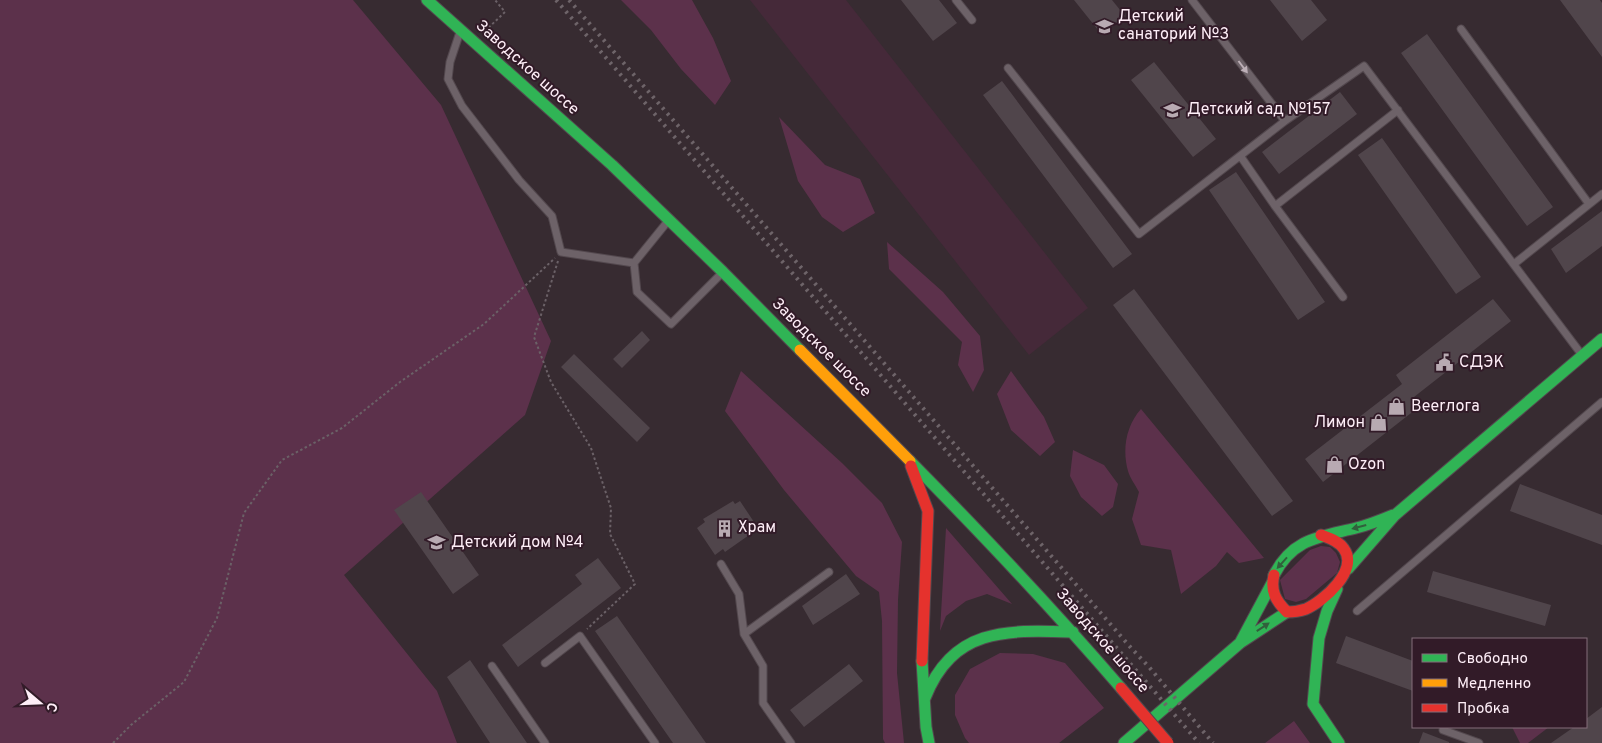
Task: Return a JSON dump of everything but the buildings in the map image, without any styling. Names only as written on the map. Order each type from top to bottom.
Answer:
[{"type":"street","name":"Заводское шоссе","points":[[427,0],[612,165],[723,272],[998,550],[1073,632],[1168,743]]},
{"type":"street","points":[[1339,743],[1313,704],[1319,638],[1339,584],[1348,569],[1395,515],[1602,339]]},
{"type":"street","points":[[908,458],[928,511],[920,652],[929,743]]},
{"type":"street","points":[[1287,612],[1278,605],[1273,594],[1274,572],[1282,562],[1308,540],[1321,535],[1362,527],[1395,515]]},
{"type":"street","points":[[1321,535],[1336,541],[1346,553],[1348,569]]},
{"type":"street","points":[[1240,643],[1272,583]]},
{"type":"street","points":[[1124,743],[1240,643],[1287,612],[1297,612],[1314,605],[1339,584]]},
{"type":"street","points":[[1314,605],[1319,638]]},
{"type":"street","points":[[924,702],[934,677],[951,656],[976,639],[1016,630],[1073,632]]},
{"type":"lane","points":[[956,0],[972,20]]},
{"type":"lane","points":[[1192,0],[1285,122]]},
{"type":"lane","points":[[1461,29],[1589,204]]},
{"type":"lane","points":[[461,30],[450,62],[448,79],[462,106],[519,180],[552,216],[561,252],[634,263]]},
{"type":"lane","points":[[1008,68],[1139,234],[1285,122],[1364,66],[1582,355]]},
{"type":"lane","points":[[1275,206],[1398,110]]},
{"type":"lane","points":[[1241,157],[1343,297]]},
{"type":"lane","points":[[1514,264],[1602,194]]},
{"type":"lane","points":[[668,220],[634,263],[637,292],[671,324],[723,272]]},
{"type":"lane","points":[[1357,611],[1602,402]]},
{"type":"lane","points":[[720,564],[739,594],[744,634],[763,666],[763,703],[791,743]]},
{"type":"lane","points":[[744,634],[829,572]]},
{"type":"lane","points":[[545,663],[580,636],[655,743]]},
{"type":"lane","points":[[492,666],[545,743]]},
{"type":"lane","points":[[1443,730],[1480,743]]},
{"type":"path","points":[[475,43],[504,12],[495,0]]},
{"type":"path","points":[[561,252],[534,337],[551,382],[591,448],[611,508],[610,534],[635,584],[580,636]]},
{"type":"path","points":[[113,743],[184,682],[217,618],[244,513],[282,460],[342,428],[400,382],[484,324],[561,252]]},
{"type":"shaded area","points":[[0,0],[353,0],[441,105],[551,341],[525,415],[344,575],[437,691],[457,743],[0,743]]},
{"type":"shaded area","points":[[621,0],[692,0],[713,38],[731,81],[715,105],[681,69],[651,30]]},
{"type":"shaded area","points":[[750,0],[846,0],[1088,308],[1029,355]]},
{"type":"shaded area","points":[[779,117],[825,165],[860,179],[875,213],[843,232],[822,217],[798,181]]},
{"type":"shaded area","points":[[887,242],[943,292],[980,336],[984,370],[973,392],[958,365],[962,342],[889,269]]},
{"type":"shaded area","points":[[741,371],[842,463],[882,503],[902,542],[898,600],[897,673],[904,743],[885,743],[883,739],[882,621],[879,592],[856,576],[784,490],[725,411]]},
{"type":"shaded area","points":[[1011,371],[1044,417],[1055,442],[1040,456],[1011,430],[997,394]]},
{"type":"shaded area","points":[[1141,409],[1264,558],[1239,563],[1227,552],[1216,566],[1181,594],[1171,550],[1141,545],[1132,519],[1139,492],[1128,471],[1125,454],[1129,430]]},
{"type":"shaded area","points":[[1073,450],[1104,465],[1118,484],[1113,507],[1102,516],[1081,497],[1070,476]]},
{"type":"shaded area","points":[[946,528],[1012,604],[987,594],[966,601],[946,616],[940,631]]},
{"type":"shaded area","points":[[1321,546],[1330,547],[1336,553],[1340,562],[1337,573],[1306,599],[1296,602],[1285,599],[1280,580],[1310,550]]},
{"type":"shaded area","points":[[1000,653],[1033,654],[1065,663],[1104,708],[1059,743],[969,743],[955,715],[955,695],[970,669]]},
{"type":"shaded area","points":[[1294,721],[1310,743],[1265,743]]},
{"type":"shaded area","points":[[1512,728],[1548,728],[1528,743],[1520,743]]},
{"type":"railway","points":[[556,0],[1199,743]]},
{"type":"railway","points":[[569,0],[1213,743]]},
{"type":"traffic: fast","points":[[427,0],[612,165],[723,272],[800,350]]},
{"type":"traffic: fast","points":[[1348,569],[1395,515],[1602,339]]},
{"type":"traffic: fast","points":[[910,461],[1070,630],[1121,688]]},
{"type":"traffic: fast","points":[[1274,575],[1290,553],[1299,546],[1319,537],[1366,525],[1393,515]]},
{"type":"traffic: fast","points":[[1241,641],[1272,583]]},
{"type":"traffic: fast","points":[[1337,589],[1327,611],[1319,638],[1313,704],[1339,743]]},
{"type":"traffic: fast","points":[[1124,743],[1240,643],[1287,612]]},
{"type":"traffic: fast","points":[[925,698],[937,675],[951,657],[967,645],[1005,633],[1026,631],[1073,632]]},
{"type":"traffic: fast","points":[[922,661],[926,727],[929,743]]},
{"type":"traffic: slow","points":[[800,350],[910,461]]},
{"type":"traffic: jam","points":[[911,466],[928,511],[922,661]]},
{"type":"traffic: jam","points":[[1274,575],[1273,591],[1287,612],[1306,609],[1322,599],[1343,575],[1347,566],[1347,557],[1344,549],[1339,544],[1321,535]]},
{"type":"traffic: jam","points":[[1121,688],[1168,743]]},
{"type":"place","name":"Детский санаторий №3","points":[[1104,26]]},
{"type":"place","name":"Детский сад №157","points":[[1173,110]]},
{"type":"place","name":"СДЭК","points":[[1445,363]]},
{"type":"place","name":"Beerлога","points":[[1397,407]]},
{"type":"place","name":"Лимон","points":[[1379,423]]},
{"type":"place","name":"Ozon","points":[[1334,465]]},
{"type":"place","name":"Храм","points":[[724,528]]},
{"type":"place","name":"Детский дом №4","points":[[437,543]]}]
